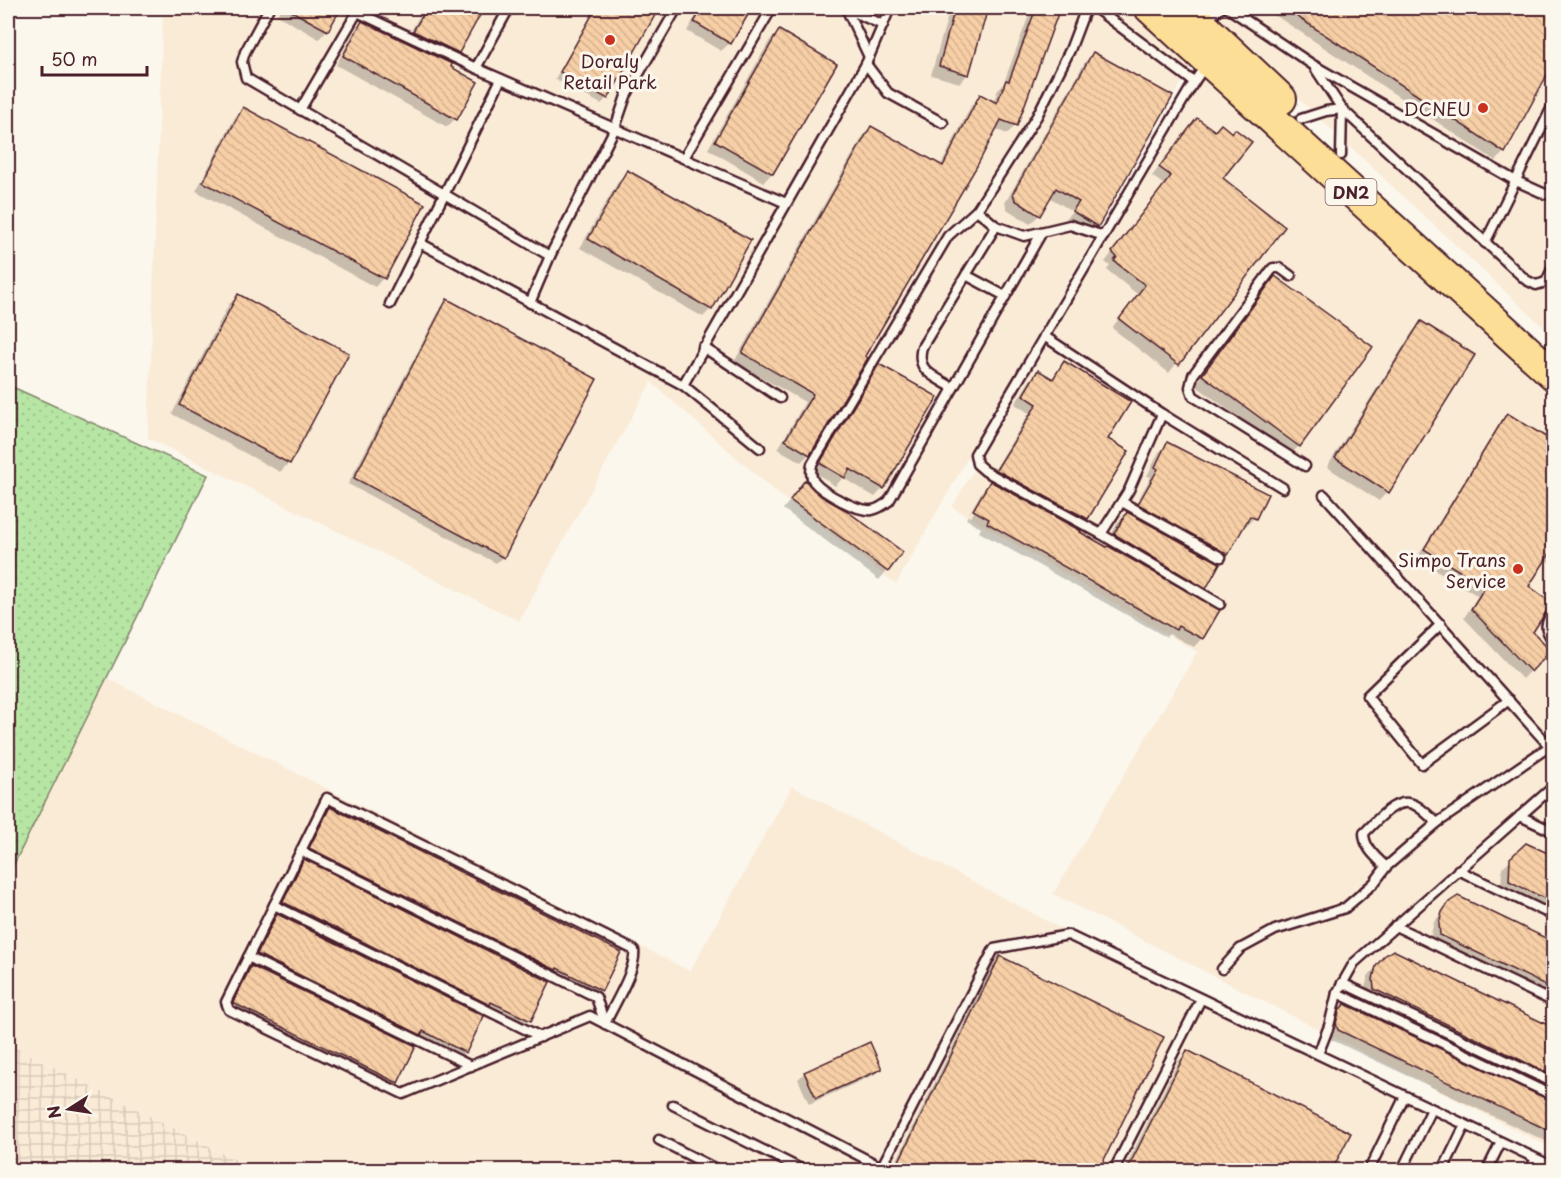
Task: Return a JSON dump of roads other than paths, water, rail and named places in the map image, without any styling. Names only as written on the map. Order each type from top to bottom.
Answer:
[{"type":"highway","name":"DN2","points":[[1150,8],[1201,72],[1554,375]]},
{"type":"highway","name":"DN2","points":[[1202,13],[1301,119],[1554,352]]},
{"type":"lane","points":[[269,8],[245,52],[242,62],[246,78],[550,256]]},
{"type":"lane","points":[[476,68],[509,8]]},
{"type":"lane","points":[[530,303],[550,256],[615,128],[626,96],[677,8]]},
{"type":"lane","points":[[684,158],[772,8]]},
{"type":"lane","points":[[682,385],[868,61],[890,8]]},
{"type":"lane","points":[[1042,232],[889,501],[874,510],[855,508],[813,481],[810,472],[812,464],[948,236],[977,210],[1037,116],[1071,50],[1086,8]]},
{"type":"lane","points":[[1095,8],[1201,72],[975,454],[977,464],[985,471],[1101,534],[1220,604]]},
{"type":"lane","points":[[1228,8],[1313,65],[1515,180],[1545,194],[1554,193]]},
{"type":"lane","points":[[847,9],[883,25]]},
{"type":"lane","points":[[847,9],[868,61],[888,93],[943,123]]},
{"type":"lane","points":[[300,110],[358,10],[476,68],[786,203]]},
{"type":"lane","points":[[1313,65],[1342,109],[1526,280],[1536,285],[1545,282],[1554,265]]},
{"type":"lane","points":[[390,304],[501,79]]},
{"type":"lane","points":[[1485,243],[1554,103]]},
{"type":"lane","points":[[1301,119],[1326,111],[1342,109]]},
{"type":"lane","points":[[1341,155],[1342,109]]},
{"type":"lane","points":[[977,210],[996,226],[1024,236],[1070,225],[1104,236]]},
{"type":"lane","points":[[953,388],[923,368],[919,359],[922,347],[996,226]]},
{"type":"lane","points":[[420,243],[682,385],[760,448]]},
{"type":"lane","points":[[1291,276],[1280,268],[1273,268],[1193,375],[1190,387],[1193,396],[1305,466]]},
{"type":"lane","points":[[966,275],[1005,296]]},
{"type":"lane","points":[[1044,336],[1162,414],[1283,488]]},
{"type":"lane","points":[[703,347],[780,398]]},
{"type":"lane","points":[[1101,534],[1129,490],[1162,414]]},
{"type":"lane","points":[[1222,969],[1240,949],[1275,930],[1345,908],[1374,883],[1386,867],[1437,823],[1552,748],[1324,495]]},
{"type":"lane","points":[[1122,502],[1221,557]]},
{"type":"lane","points":[[1554,609],[1546,621],[1546,633],[1554,642]]},
{"type":"lane","points":[[1441,624],[1367,696],[1422,764],[1509,700]]},
{"type":"lane","points":[[1318,1054],[1329,1026],[1337,993],[1354,963],[1554,786]]},
{"type":"lane","points":[[605,1024],[635,956],[634,950],[327,798],[226,1002],[229,1010],[403,1094],[590,1016],[605,1024],[883,1170],[994,949],[1068,935],[1554,1167]]},
{"type":"lane","points":[[1386,867],[1367,846],[1364,833],[1394,806],[1405,803],[1414,804],[1437,823]]},
{"type":"lane","points":[[1520,816],[1554,832]]},
{"type":"lane","points":[[301,851],[596,997],[605,1024]]},
{"type":"lane","points":[[1458,870],[1554,916]]},
{"type":"lane","points":[[274,904],[541,1037]]},
{"type":"lane","points":[[1395,926],[1554,1002]]},
{"type":"lane","points":[[248,957],[471,1066]]},
{"type":"lane","points":[[1342,983],[1554,1083]]},
{"type":"lane","points":[[1337,993],[1554,1096]]},
{"type":"lane","points":[[1114,1170],[1201,999]]},
{"type":"lane","points":[[1372,1169],[1405,1096]]},
{"type":"lane","points":[[673,1105],[802,1170]]},
{"type":"lane","points":[[1402,1170],[1432,1109]]},
{"type":"lane","points":[[1443,1170],[1465,1125]]},
{"type":"lane","points":[[659,1140],[718,1170]]},
{"type":"lane","points":[[1487,1170],[1501,1142]]},
{"type":"lane","points":[[1530,1170],[1536,1159]]},
{"type":"place","name":"Doraly Retail Park","points":[[610,40]]},
{"type":"place","name":"DCNEU","points":[[1483,108]]},
{"type":"place","name":"Simpo Trans Service","points":[[1518,569]]}]
